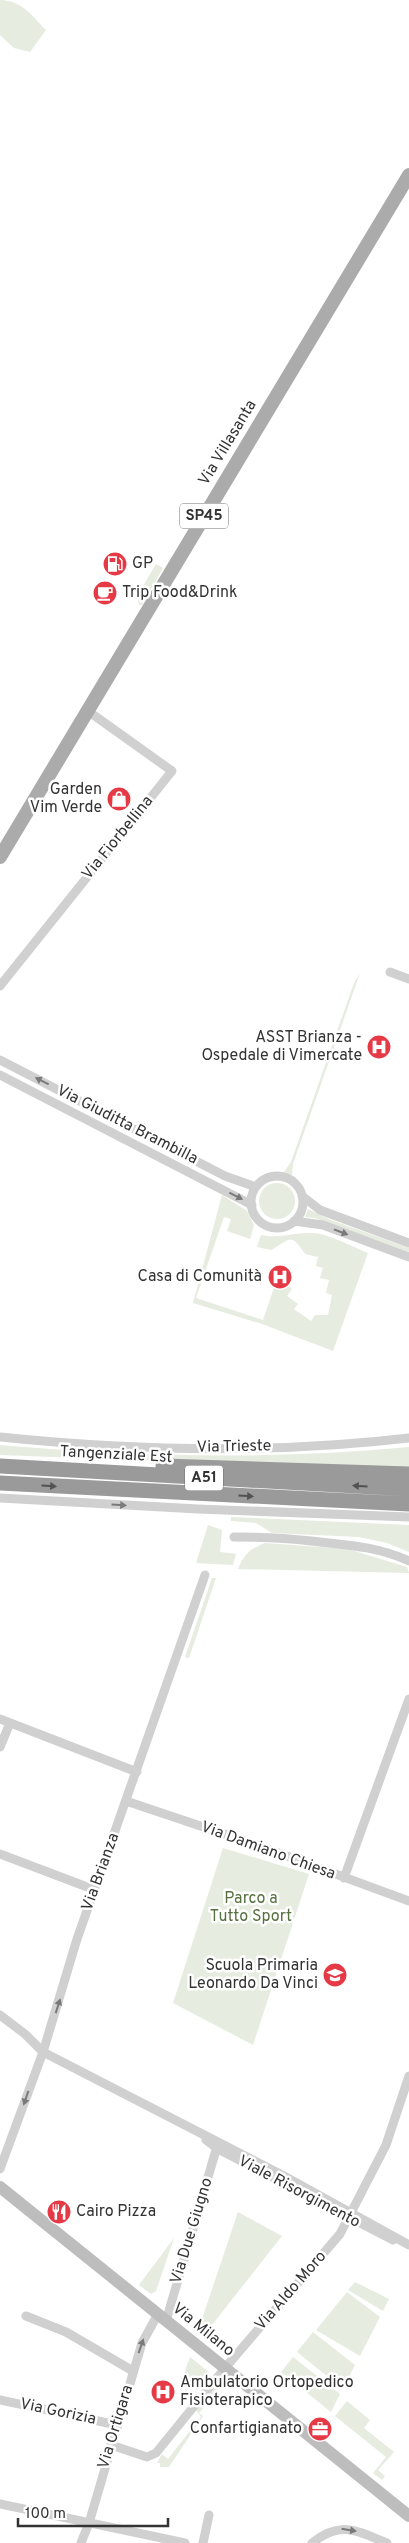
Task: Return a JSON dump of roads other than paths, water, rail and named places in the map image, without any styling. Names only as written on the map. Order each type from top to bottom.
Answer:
[{"type":"highway","points":[[0,1465],[214,1466],[409,1474]]},
{"type":"highway","name":"Tangenziale Est","points":[[0,1465],[409,1489]]},
{"type":"highway","name":"Tangenziale Est","points":[[0,1483],[409,1504]]},
{"type":"main road","name":"Via Villasanta","points":[[0,857],[409,176]]},
{"type":"street","name":"Via Fiorbellina","points":[[0,986],[172,771],[88,711]]},
{"type":"street","points":[[390,972],[409,979]]},
{"type":"street","name":"Via Giuditta Brambilla","points":[[0,1060],[225,1176],[256,1187]]},
{"type":"street","name":"Via Giuditta Brambilla","points":[[0,1076],[252,1205],[258,1220],[267,1226],[280,1228],[294,1221],[324,1225],[409,1258]]},
{"type":"street","points":[[252,1205],[256,1187],[267,1178],[282,1176],[296,1184],[302,1196],[320,1210],[409,1243]]},
{"type":"street","points":[[294,1221],[302,1210],[302,1196]]},
{"type":"street","name":"Via Trieste","points":[[0,1437],[140,1449],[303,1446],[409,1438]]},
{"type":"street","points":[[0,1498],[198,1510],[409,1518]]},
{"type":"street","points":[[234,1537],[281,1537],[358,1545],[380,1549],[409,1560]]},
{"type":"street","name":"Via Brianza","points":[[0,2169],[42,2052],[95,1890],[205,1575]]},
{"type":"street","points":[[344,1878],[409,1699]]},
{"type":"street","points":[[0,1719],[137,1772]]},
{"type":"street","points":[[0,1747],[10,1723]]},
{"type":"street","name":"Via Damiano Chiesa","points":[[126,1801],[254,1844],[409,1901]]},
{"type":"street","points":[[0,1854],[95,1890]]},
{"type":"street","name":"Viale Risorgimento","points":[[0,2015],[25,2034],[42,2052],[409,2245]]},
{"type":"street","points":[[349,2214],[386,2145],[409,2076]]},
{"type":"street","name":"Via Due Giugno","points":[[162,2317],[169,2306],[218,2145]]},
{"type":"street","name":"Via Milano","points":[[0,2187],[409,2516]]},
{"type":"street","name":"Via Aldo Moro","points":[[111,2445],[147,2457],[156,2453],[225,2368],[340,2234],[349,2214]]},
{"type":"street","points":[[26,2316],[66,2332],[133,2371]]},
{"type":"street","name":"Via Ortigara","points":[[81,2543],[89,2523],[145,2335],[162,2317]]},
{"type":"street","name":"Via Gorizia","points":[[0,2400],[117,2425]]},
{"type":"street","points":[[0,2504],[185,2543]]},
{"type":"street","points":[[203,2543],[209,2515]]},
{"type":"street","points":[[312,2543],[326,2533],[345,2528],[387,2543]]},
{"type":"place","name":"GP","points":[[115,564]]},
{"type":"place","name":"Trip Food&Drink","points":[[105,593]]},
{"type":"place","name":"Garden Vim Verde","points":[[119,799]]},
{"type":"place","name":"ASST Brianza - Ospedale di Vimercate","points":[[379,1047]]},
{"type":"place","name":"Casa di Comunità","points":[[280,1277]]},
{"type":"place","name":"Scuola Primaria Leonardo Da Vinci","points":[[335,1975]]},
{"type":"place","name":"Cairo Pizza","points":[[59,2212]]},
{"type":"place","name":"Ambulatorio Ortopedico Fisioterapico","points":[[163,2392]]},
{"type":"place","name":"Confartigianato","points":[[320,2429]]},
{"type":"park label","name":"Parco a Tutto Sport","points":[[251,1908]]}]
